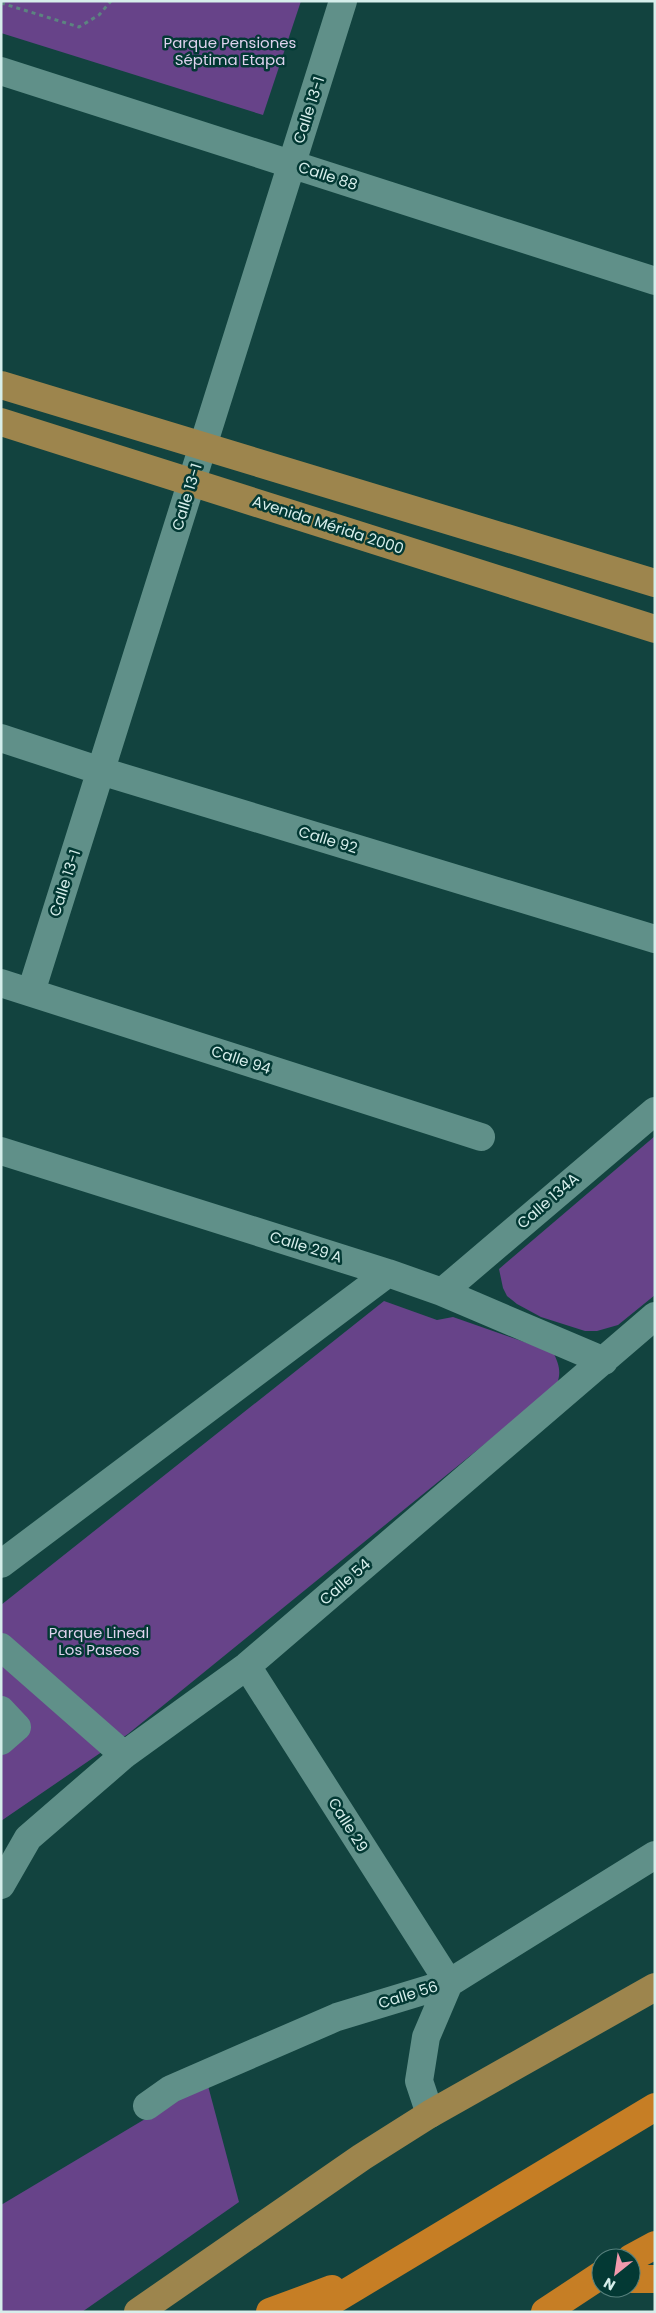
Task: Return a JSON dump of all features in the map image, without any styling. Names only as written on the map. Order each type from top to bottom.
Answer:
[{"type":"highway","points":[[314,2312],[655,2107]]},
{"type":"highway","points":[[641,2253],[655,2245]]},
{"type":"highway","points":[[270,2312],[383,2270]]},
{"type":"highway","points":[[641,2279],[655,2279]]},
{"type":"highway","points":[[546,2312],[591,2282]]},
{"type":"main road","points":[[1,385],[655,583]]},
{"type":"main road","name":"Avenida Mérida 2000","points":[[1,422],[655,629]]},
{"type":"main road","points":[[138,2312],[362,2157],[430,2114],[655,1987]]},
{"type":"street","name":"Calle 13-1","points":[[31,992],[344,1]]},
{"type":"street","name":"Calle 88","points":[[1,70],[655,280]]},
{"type":"street","name":"Calle 92","points":[[1,738],[655,939]]},
{"type":"street","name":"Calle 94","points":[[1,983],[482,1137]]},
{"type":"street","name":"Calle 134A","points":[[442,1292],[655,1111]]},
{"type":"street","name":"Calle 29 A","points":[[1,1152],[388,1273],[442,1292],[604,1361]]},
{"type":"street","points":[[1,1564],[388,1273]]},
{"type":"street","name":"Calle 54","points":[[1,1885],[28,1838],[124,1755],[247,1666],[655,1316]]},
{"type":"street","points":[[1,1647],[124,1755]]},
{"type":"street","name":"Calle 29","points":[[247,1666],[449,1983]]},
{"type":"street","points":[[1,1710],[17,1727],[1,1741]]},
{"type":"street","name":"Calle 54","points":[[1,1846],[28,1838]]},
{"type":"street","name":"Calle 56","points":[[146,2106],[171,2089],[337,2017],[449,1983],[655,1855]]},
{"type":"street","points":[[430,2114],[419,2081],[426,2036],[449,1983]]},
{"type":"path","points":[[1,3],[79,27],[99,15],[111,1]]},
{"type":"green space","name":"Parque Pensiones Séptima Etapa","points":[[1,1],[301,1],[263,115],[1,33]]},
{"type":"green space","points":[[655,1136],[655,1295],[618,1325],[597,1331],[585,1331],[541,1317],[517,1304],[507,1296],[503,1288],[499,1269]]},
{"type":"green space","name":"Parque Lineal Los Paseos","points":[[384,1301],[437,1320],[453,1317],[553,1352],[559,1369],[556,1386],[128,1734],[1,1821],[1,1605]]},
{"type":"green space","points":[[207,2082],[239,2202],[82,2312],[1,2312],[1,2205]]}]
